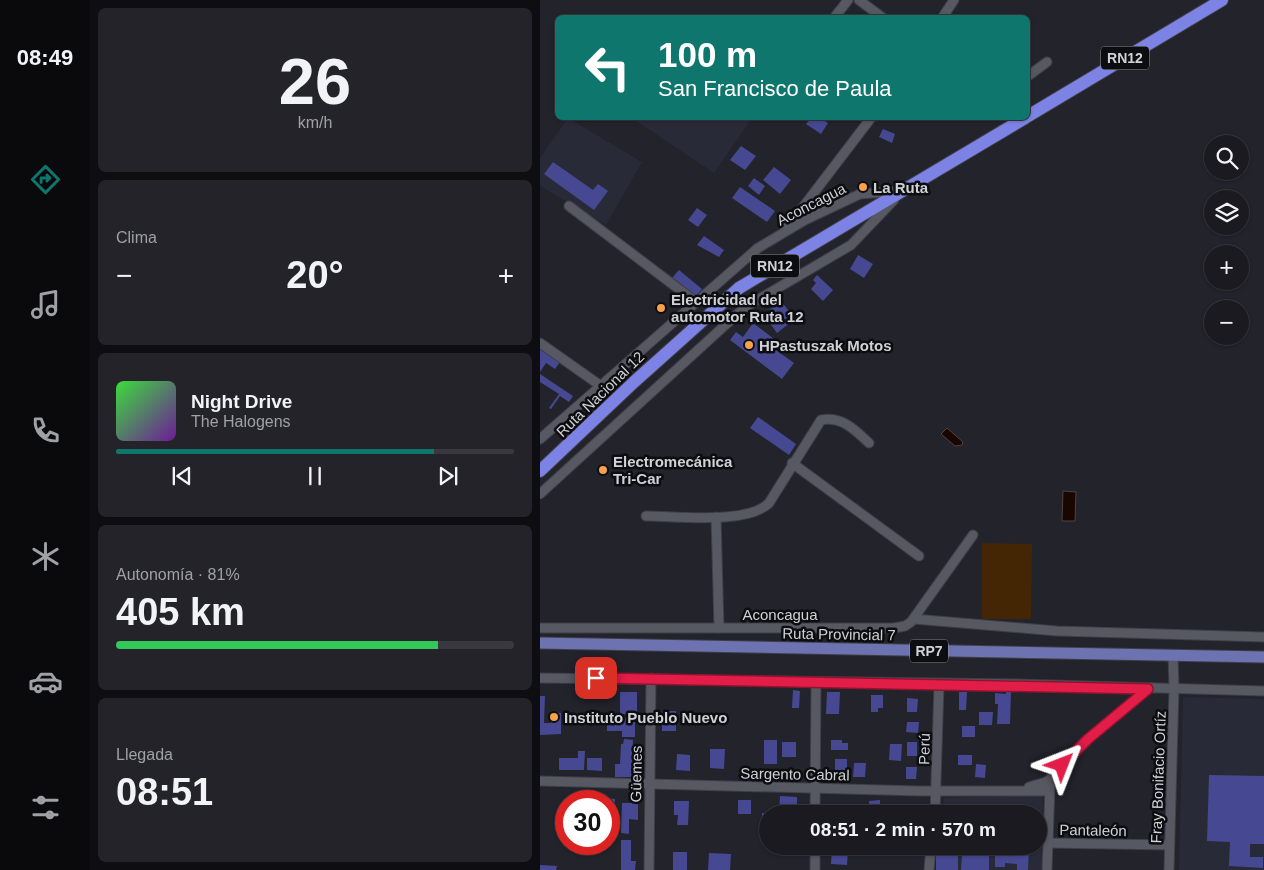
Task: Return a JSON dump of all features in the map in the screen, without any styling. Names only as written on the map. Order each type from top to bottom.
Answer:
[{"type":"highway","name":"Ruta Nacional 12","points":[[1030,115],[1222,0]]},
{"type":"highway","name":"Ruta Nacional 12","points":[[540,472],[660,358],[739,288],[1021,120]]},
{"type":"main road","name":"Ruta Provincial 7","points":[[540,643],[1264,656]]},
{"type":"main road","name":"Ruta Provincial 7","points":[[540,647],[593,645]]},
{"type":"street","points":[[836,15],[848,0]]},
{"type":"street","points":[[859,0],[879,15]]},
{"type":"street","points":[[944,15],[954,0]]},
{"type":"street","points":[[1030,75],[1048,62]]},
{"type":"street","points":[[776,237],[800,211],[869,120]]},
{"type":"street","points":[[540,494],[744,308],[851,245],[903,190]]},
{"type":"street","name":"Aconcagua","points":[[540,438],[758,248],[805,220],[860,194],[903,190]]},
{"type":"street","points":[[569,206],[696,302]]},
{"type":"street","points":[[540,343],[600,386]]},
{"type":"street","points":[[646,516],[716,517],[751,514],[762,510],[821,420],[829,418],[847,423],[869,443]]},
{"type":"street","points":[[792,463],[919,556]]},
{"type":"street","points":[[716,517],[719,628]]},
{"type":"street","name":"Aconcagua","points":[[540,628],[894,628],[905,626],[914,618],[973,535]]},
{"type":"street","points":[[914,618],[1057,631],[1264,637]]},
{"type":"street","name":"Fray Bonifacio Ortíz","points":[[1169,870],[1174,688],[1173,654]]},
{"type":"street","points":[[540,678],[651,678],[939,685],[1015,684],[1264,691]]},
{"type":"street","name":"Güemes","points":[[649,870],[651,678]]},
{"type":"street","points":[[815,805],[816,683]]},
{"type":"street","name":"Perú","points":[[936,805],[939,685]]},
{"type":"street","points":[[1014,790],[1046,782],[1054,776],[1088,739],[1148,689]]},
{"type":"street","points":[[1047,870],[1049,791],[1054,776]]},
{"type":"street","name":"Sargento Cabral","points":[[540,781],[937,791],[1049,791]]},
{"type":"street","name":"Pantaleón","points":[[1048,843],[1169,845]]},
{"type":"street","points":[[815,855],[815,870]]},
{"type":"street","points":[[929,870],[930,855]]},
{"type":"shaded area","points":[[567,120],[571,120],[642,162],[606,225],[540,186],[540,158]]},
{"type":"shaded area","points":[[635,120],[751,120],[714,173]]},
{"type":"shaded area","points":[[947,428],[963,442],[962,445],[955,446],[941,434]]},
{"type":"shaded area","points":[[1063,491],[1076,492],[1075,521],[1062,521]]},
{"type":"shaded area","points":[[982,543],[1032,544],[1031,619],[982,619]]},
{"type":"shaded area","points":[[1183,697],[1264,699],[1264,870],[1179,870]]},
{"type":"shaded area","points":[[1043,795],[1043,805],[943,805],[944,798]]},
{"type":"shaded area","points":[[938,855],[1042,855],[1042,870],[937,870]]},
{"type":"building","points":[[809,120],[823,120],[828,123],[821,134],[806,124]]},
{"type":"building","points":[[883,129],[895,134],[892,143],[879,137]]},
{"type":"building","points":[[741,146],[756,156],[745,170],[730,160]]},
{"type":"building","points":[[553,162],[593,190],[598,184],[608,191],[594,210],[544,174]]},
{"type":"building","points":[[774,167],[791,180],[780,194],[763,180]]},
{"type":"building","points":[[754,178],[765,186],[759,195],[748,186]]},
{"type":"building","points":[[740,187],[775,211],[767,222],[732,198]]},
{"type":"building","points":[[697,208],[707,215],[698,227],[688,220]]},
{"type":"building","points":[[704,236],[724,250],[719,257],[697,245]]},
{"type":"building","points":[[858,255],[873,264],[864,278],[850,269]]},
{"type":"building","points":[[679,270],[702,289],[693,299],[670,280]]},
{"type":"building","points":[[817,275],[833,290],[823,301],[811,289],[816,283],[813,280]]},
{"type":"building","points":[[781,301],[795,319],[777,333],[766,318],[772,314],[769,310]]},
{"type":"building","points":[[753,323],[778,342],[773,348],[794,363],[782,379],[730,340],[736,332],[743,337]]},
{"type":"building","points":[[540,349],[560,362],[555,369],[546,363],[540,372]]},
{"type":"building","points":[[540,374],[573,396],[569,402],[560,396],[551,409],[549,408],[559,394],[540,382]]},
{"type":"building","points":[[758,417],[796,444],[789,455],[750,428]]},
{"type":"building","points":[[793,690],[800,691],[799,708],[792,708]]},
{"type":"building","points":[[1006,691],[1011,691],[1010,724],[997,724],[998,704],[995,704],[995,693],[1006,694]]},
{"type":"building","points":[[620,692],[637,692],[637,714],[620,714]]},
{"type":"building","points":[[827,692],[840,692],[839,714],[826,714]]},
{"type":"building","points":[[959,692],[967,692],[966,710],[959,710]]},
{"type":"building","points":[[871,695],[883,695],[883,708],[878,708],[878,712],[871,712]]},
{"type":"building","points":[[540,696],[545,696],[544,723],[551,723],[551,712],[561,713],[561,734],[540,735]]},
{"type":"building","points":[[907,698],[918,699],[917,712],[907,712]]},
{"type":"building","points":[[662,711],[676,711],[676,731],[662,731]]},
{"type":"building","points":[[979,712],[993,712],[992,725],[979,725]]},
{"type":"building","points":[[607,717],[635,718],[635,737],[622,737],[622,731],[607,731]]},
{"type":"building","points":[[907,722],[919,722],[918,733],[906,732]]},
{"type":"building","points":[[962,726],[975,726],[975,737],[962,737]]},
{"type":"building","points":[[624,739],[633,740],[632,777],[615,777],[615,764],[620,764],[621,744],[623,744]]},
{"type":"building","points":[[764,740],[777,740],[777,764],[764,764]]},
{"type":"building","points":[[831,740],[842,740],[842,743],[848,743],[848,750],[831,750]]},
{"type":"building","points":[[782,742],[796,742],[796,757],[782,757]]},
{"type":"building","points":[[907,742],[917,742],[917,756],[907,756]]},
{"type":"building","points":[[890,744],[902,744],[901,761],[889,760]]},
{"type":"building","points":[[710,749],[725,749],[724,769],[710,768]]},
{"type":"building","points":[[578,751],[585,751],[584,770],[559,770],[559,758],[578,758]]},
{"type":"building","points":[[677,754],[690,755],[690,771],[676,770]]},
{"type":"building","points":[[958,755],[972,755],[972,765],[958,765]]},
{"type":"building","points":[[587,758],[602,758],[602,771],[587,770]]},
{"type":"building","points":[[835,759],[847,759],[847,776],[835,776]]},
{"type":"building","points":[[854,763],[866,763],[865,777],[853,777]]},
{"type":"building","points":[[976,764],[986,765],[985,778],[975,777]]},
{"type":"building","points":[[906,767],[917,767],[916,779],[906,779]]},
{"type":"building","points":[[1209,775],[1264,776],[1264,844],[1250,844],[1250,857],[1263,857],[1263,868],[1229,866],[1230,842],[1207,841]]},
{"type":"building","points":[[780,796],[797,797],[797,805],[780,805]]},
{"type":"building","points":[[738,800],[751,800],[751,814],[738,814]]},
{"type":"building","points":[[880,800],[880,805],[869,805],[869,801]]},
{"type":"building","points":[[674,801],[689,801],[688,825],[677,825],[678,815],[674,815]]},
{"type":"building","points":[[622,803],[638,803],[638,820],[629,819],[629,834],[621,833]]},
{"type":"building","points":[[621,840],[631,840],[631,861],[636,861],[635,870],[621,870]]},
{"type":"building","points":[[673,852],[687,852],[687,870],[673,870]]},
{"type":"building","points":[[709,853],[731,854],[730,870],[708,870]]},
{"type":"building","points":[[832,855],[848,855],[847,865],[831,864]]},
{"type":"building","points":[[936,855],[958,855],[958,870],[936,870]]},
{"type":"building","points":[[962,855],[989,856],[989,870],[961,870]]},
{"type":"building","points":[[995,855],[1029,855],[1028,870],[1017,870],[1017,864],[1005,863],[1005,867],[995,867]]},
{"type":"building","points":[[540,865],[557,866],[556,870],[540,870]]},
{"type":"place","name":"La Ruta","points":[[863,187]]},
{"type":"place","name":"Electricidad del automotor Ruta 12","points":[[661,308]]},
{"type":"place","name":"HPastuszak Motos","points":[[749,345]]},
{"type":"place","name":"Electromecánica Tri-Car","points":[[603,470]]},
{"type":"place","name":"Instituto Pueblo Nuevo","points":[[554,717]]},
{"type":"route","points":[[596,678],[921,685],[1015,684],[1148,689],[1088,739],[1062,765]]}]
